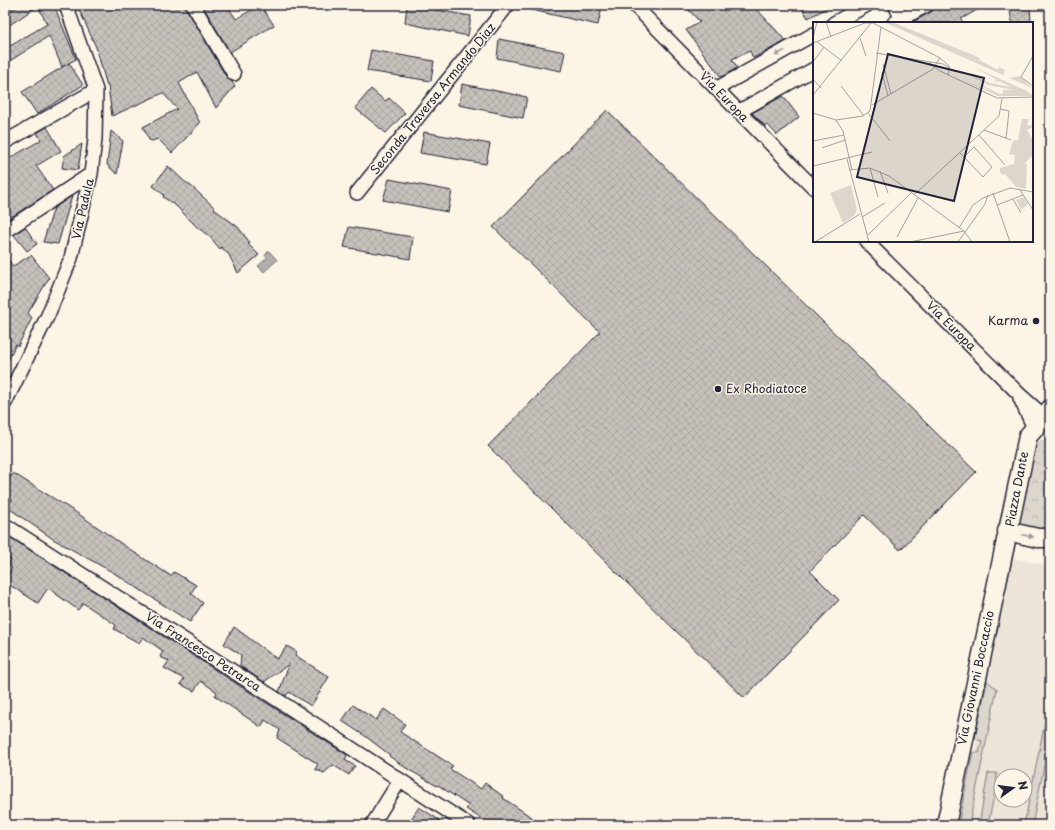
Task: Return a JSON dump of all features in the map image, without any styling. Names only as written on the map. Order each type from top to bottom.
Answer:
[{"type":"street","name":"Via Padula","points":[[5,403],[48,315],[71,258],[91,174],[95,139],[96,90],[66,5]]},
{"type":"street","points":[[193,5],[234,74]]},
{"type":"street","name":"Seconda Traversa Armando Diaz","points":[[357,193],[508,5]]},
{"type":"street","name":"Via Europa","points":[[634,5],[813,187]]},
{"type":"street","points":[[836,22],[867,5]]},
{"type":"street","points":[[895,5],[898,21],[927,5]]},
{"type":"street","points":[[716,89],[813,35]]},
{"type":"street","points":[[738,112],[813,70]]},
{"type":"street","points":[[5,142],[96,90]]},
{"type":"street","points":[[5,231],[91,174]]},
{"type":"street","name":"Via Europa","points":[[867,242],[1018,394],[1045,418]]},
{"type":"street","name":"Piazza Dante","points":[[1045,418],[1028,436],[1007,531],[1038,538],[1050,538]]},
{"type":"street","name":"Via Francesco Petrarca","points":[[5,525],[469,825]]},
{"type":"street","name":"Via Giovanni Boccaccio","points":[[946,825],[1007,531]]},
{"type":"street","points":[[376,823],[400,780]]},
{"type":"shaded area","points":[[269,251],[277,260],[264,272],[258,266],[267,258],[265,255]]},
{"type":"shaded area","points":[[1012,558],[1050,566],[1050,825],[958,825],[973,752],[977,740],[975,739]]},
{"type":"green space","points":[[1050,440],[1050,523],[1038,530],[1021,525],[1019,518],[1033,450],[1040,442]]},
{"type":"green space","points":[[987,681],[997,689],[969,825],[958,825],[973,752],[979,753],[982,741],[975,739]]},
{"type":"green space","points":[[1050,697],[1050,737],[1032,825],[1024,825],[1027,808],[1033,808],[1033,781]]},
{"type":"green space","points":[[988,773],[993,773],[993,801],[988,825],[979,825]]},
{"type":"building","points":[[19,5],[54,5],[76,59],[62,67],[49,36],[5,64],[5,49],[47,24],[38,6],[5,28],[5,13]]},
{"type":"building","points":[[77,5],[184,5],[227,78],[235,86],[216,108],[197,72],[179,83],[200,123],[172,153],[158,139],[152,141],[149,140],[143,127],[177,109],[163,93],[112,116],[108,86],[96,47]]},
{"type":"building","points":[[209,5],[227,5],[236,19],[260,5],[274,25],[230,52],[204,8]]},
{"type":"building","points":[[407,5],[471,16],[468,36],[405,23]]},
{"type":"building","points":[[527,5],[602,6],[598,25],[527,9]]},
{"type":"building","points":[[684,5],[753,5],[786,41],[753,58],[750,51],[732,59],[737,68],[721,77],[686,30],[700,22]]},
{"type":"building","points":[[800,5],[833,5],[808,18]]},
{"type":"building","points":[[935,5],[986,5],[961,19],[962,22],[913,22],[931,12]]},
{"type":"building","points":[[1009,5],[1030,5],[1031,22],[1012,22]]},
{"type":"building","points":[[499,39],[565,52],[561,71],[497,58]]},
{"type":"building","points":[[371,50],[434,61],[431,81],[367,71]]},
{"type":"building","points":[[69,63],[83,85],[37,114],[22,92]]},
{"type":"building","points":[[462,84],[527,97],[523,118],[459,105]]},
{"type":"building","points":[[371,89],[385,101],[389,98],[405,113],[386,133],[355,108]]},
{"type":"building","points":[[783,96],[799,117],[777,135],[768,125],[765,126],[752,113]]},
{"type":"building","name":"Ex Rhodiatoce","points":[[607,110],[976,472],[900,550],[864,515],[810,571],[839,600],[744,698],[488,446],[600,332],[493,227]]},
{"type":"building","points":[[47,127],[61,151],[36,166],[53,190],[5,221],[5,161],[41,140],[37,133]]},
{"type":"building","points":[[111,131],[123,141],[117,174],[107,165]]},
{"type":"building","points":[[424,132],[490,144],[486,164],[420,153]]},
{"type":"building","points":[[82,144],[78,170],[62,168],[64,156]]},
{"type":"building","points":[[168,166],[215,208],[214,209],[238,227],[250,243],[248,244],[259,255],[238,273],[229,255],[221,247],[220,249],[210,237],[197,227],[175,205],[163,197],[164,195],[153,186]]},
{"type":"building","points":[[389,179],[452,191],[448,212],[383,200]]},
{"type":"building","points":[[72,196],[58,244],[43,242],[54,208]]},
{"type":"building","points":[[25,227],[37,244],[27,251],[14,235]]},
{"type":"building","points":[[349,227],[413,237],[410,259],[344,247]]},
{"type":"building","points":[[31,255],[49,278],[28,313],[32,318],[18,346],[16,344],[5,366],[5,256],[13,266]]},
{"type":"building","points":[[13,473],[77,513],[171,576],[174,572],[196,585],[191,593],[203,603],[190,622],[114,573],[53,539],[7,507],[12,500],[5,494],[5,486]]},
{"type":"building","points":[[5,534],[347,755],[345,760],[355,766],[349,775],[333,765],[324,773],[315,769],[318,764],[277,738],[280,730],[265,720],[261,727],[215,696],[217,692],[201,681],[194,691],[180,684],[184,679],[164,668],[169,661],[160,657],[163,651],[143,637],[139,643],[114,629],[116,625],[83,603],[78,610],[48,588],[38,603],[5,582],[5,579],[12,568],[8,564],[11,560],[5,556]]},
{"type":"building","points":[[234,627],[277,659],[287,646],[297,652],[295,655],[329,677],[311,706],[289,692],[286,696],[279,692],[289,664],[264,682],[240,666],[241,655],[224,644]]},
{"type":"building","points":[[353,705],[376,720],[384,709],[405,724],[400,732],[453,766],[450,769],[481,789],[485,783],[504,797],[503,798],[543,825],[491,825],[466,809],[469,806],[438,785],[437,786],[406,768],[365,736],[342,721]]},
{"type":"building","points":[[419,807],[447,825],[407,825]]},
{"type":"place","name":"Karma","points":[[1036,321]]},
{"type":"place","name":"Ex Rhodiatoce","points":[[718,389]]}]
